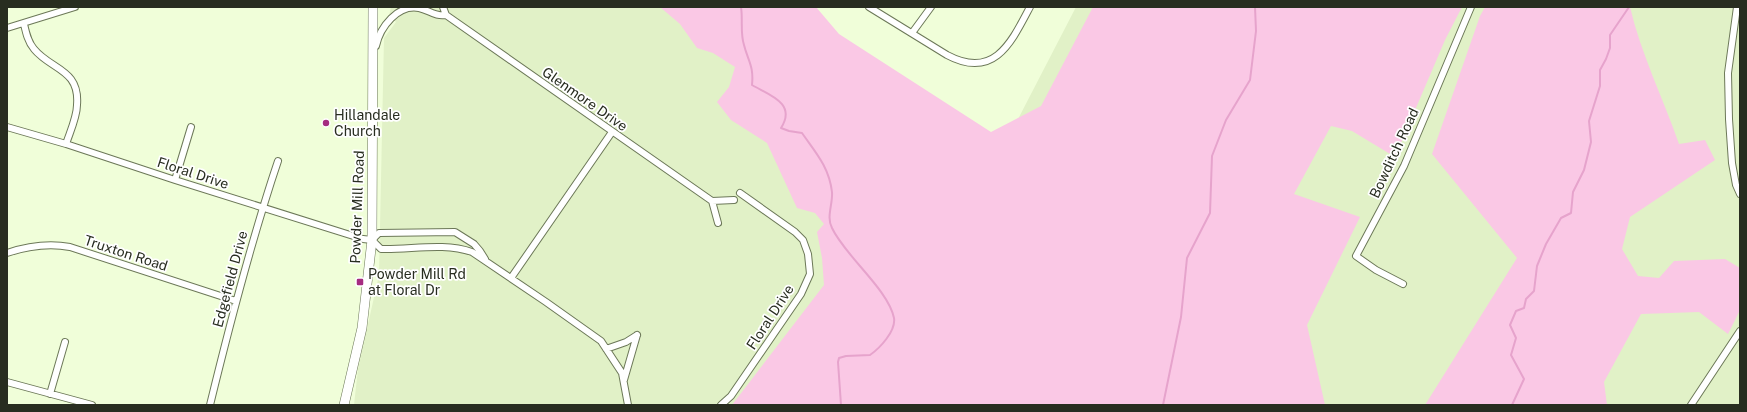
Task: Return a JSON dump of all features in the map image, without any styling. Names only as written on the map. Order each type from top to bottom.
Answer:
[{"type":"main road","name":"Powder Mill Road","points":[[344,405],[362,328],[372,240],[373,7]]},
{"type":"street","points":[[7,28],[75,7]]},
{"type":"street","points":[[373,59],[381,32],[387,23],[398,13],[408,7],[420,8],[439,16],[446,15],[443,7]]},
{"type":"street","points":[[869,7],[953,59],[972,63],[989,60],[1006,48],[1014,38],[1030,7]]},
{"type":"street","points":[[912,33],[931,7]]},
{"type":"street","name":"Bowditch Road","points":[[1403,284],[1376,270],[1356,256],[1404,166],[1471,7]]},
{"type":"street","points":[[1737,7],[1738,18],[1728,72],[1732,163],[1736,185],[1740,194]]},
{"type":"street","name":"Glenmore Drive","points":[[446,15],[712,201]]},
{"type":"street","points":[[24,24],[30,44],[34,49],[66,72],[76,88],[78,105],[66,144]]},
{"type":"street","points":[[175,180],[191,126]]},
{"type":"street","name":"Floral Drive","points":[[7,127],[66,144],[363,239],[372,240],[381,249],[436,247],[463,249],[472,252],[486,260],[601,341],[622,373],[628,405]]},
{"type":"street","points":[[511,278],[612,132]]},
{"type":"street","name":"Edgefield Drive","points":[[210,405],[236,301],[262,207],[278,160]]},
{"type":"street","points":[[1732,163],[1740,177]]},
{"type":"street","name":"Floral Drive","points":[[721,405],[731,396],[801,294],[810,274],[808,254],[803,240],[795,232],[740,193]]},
{"type":"street","points":[[718,223],[712,201],[734,200]]},
{"type":"street","name":"Floral Drive","points":[[372,240],[379,233],[455,232],[474,244],[484,255],[486,260]]},
{"type":"street","name":"Truxton Road","points":[[7,253],[36,245],[70,247],[236,301]]},
{"type":"street","points":[[1691,405],[1740,330]]},
{"type":"street","points":[[606,349],[626,342],[637,335],[624,381]]},
{"type":"street","points":[[50,394],[66,342]]},
{"type":"street","points":[[7,382],[92,405]]},
{"type":"shaded area","points":[[391,7],[771,7],[1003,148],[1076,7],[1740,7],[1740,405],[354,405],[358,369],[379,275],[384,38],[396,22],[389,16]]},
{"type":"shaded area","points":[[660,7],[816,7],[839,34],[991,132],[1041,106],[1093,7],[1462,7],[1445,40],[1395,157],[1352,131],[1331,126],[1294,194],[1360,217],[1307,325],[1325,405],[732,405],[824,285],[822,258],[817,232],[824,224],[815,213],[797,208],[767,143],[731,120],[717,102],[729,87],[735,67],[713,53],[697,48],[680,24]]},
{"type":"shaded area","points":[[1485,7],[1630,7],[1646,59],[1679,144],[1705,140],[1715,160],[1630,217],[1622,249],[1638,276],[1659,278],[1674,261],[1725,259],[1740,268],[1740,310],[1728,334],[1699,312],[1641,314],[1604,382],[1607,405],[1425,405],[1517,258],[1432,154],[1480,16]]},
{"type":"waterway","points":[[741,7],[742,36],[751,68],[752,85],[773,96],[779,101],[786,112],[781,128],[802,133],[817,154],[828,175],[832,192],[830,224],[846,250],[884,296],[894,318],[894,323],[890,334],[883,344],[870,355],[846,356],[839,358],[841,405]]},
{"type":"waterway","points":[[1163,405],[1181,317],[1187,258],[1210,213],[1212,156],[1226,120],[1250,80],[1256,31],[1255,7]]},
{"type":"waterway","points":[[1512,405],[1524,379],[1511,355],[1516,338],[1510,325],[1516,311],[1524,308],[1526,299],[1534,291],[1537,266],[1546,244],[1561,218],[1571,213],[1573,192],[1584,170],[1591,142],[1589,121],[1600,86],[1600,70],[1610,48],[1610,35],[1629,7]]},
{"type":"place","name":"Hillandale Church","points":[[326,123]]},
{"type":"place","name":"Powder Mill Rd at Floral Dr","points":[[360,282]]}]
